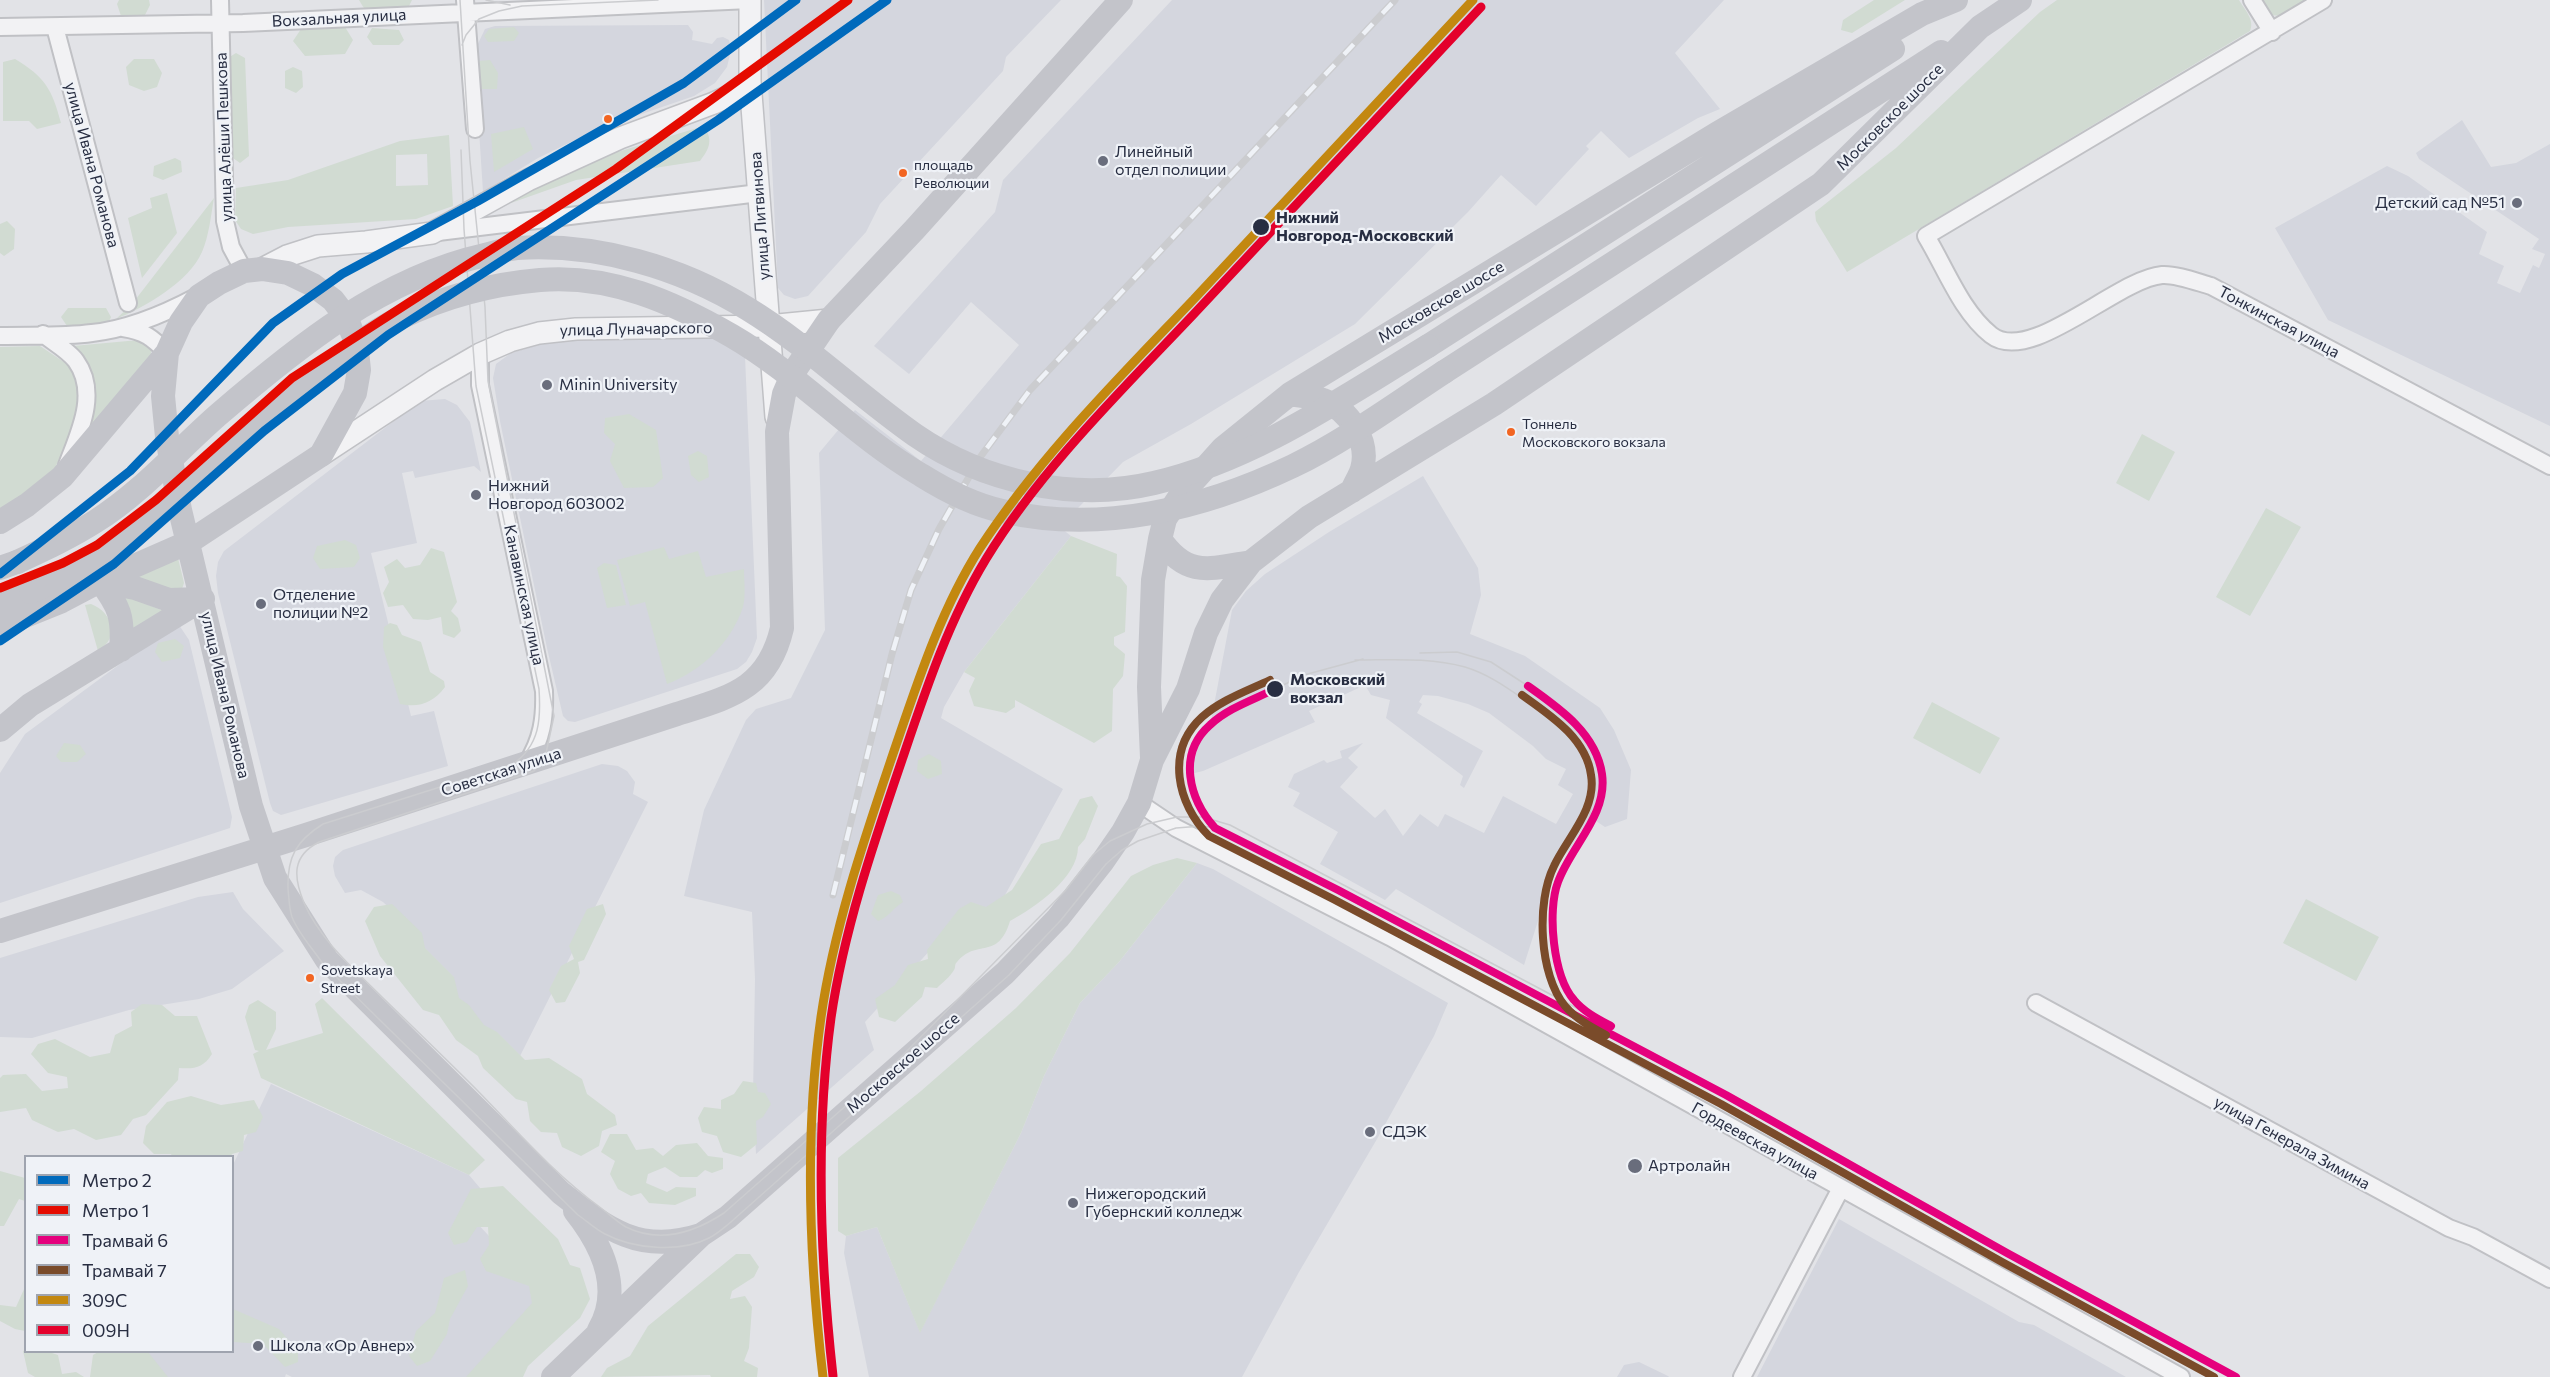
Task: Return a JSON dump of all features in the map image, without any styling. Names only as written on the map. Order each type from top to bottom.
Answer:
[{"type":"main road","points":[[777,432],[784,394],[793,373],[830,320],[1121,0]]},
{"type":"main road","points":[[9,565],[62,542],[128,498],[217,416],[312,339],[368,301],[409,280],[460,260],[513,248],[568,248],[612,254],[678,273],[747,308],[918,437],[957,459],[996,476],[1036,485],[1079,489],[1120,488],[1154,483],[1195,470],[1285,433],[1428,346],[1932,24],[1958,0]]},
{"type":"main road","name":"Московское шоссе","points":[[1152,760],[1149,687],[1153,580],[1160,539],[1165,519],[1199,472],[1228,443],[1290,394],[1718,133],[1922,14],[1958,0]]},
{"type":"main road","name":"Московское шоссе","points":[[553,1377],[701,1235],[728,1217],[1005,973],[1058,918],[1123,832],[1139,802],[1152,760],[1188,689],[1206,633],[1222,600],[1251,562],[1309,517],[1494,404],[1821,184],[1980,27],[2020,0]]},
{"type":"main road","points":[[0,603],[31,592],[75,571],[143,526],[346,354],[397,319],[438,302],[499,286],[544,279],[598,282],[640,291],[710,323],[757,350],[884,450],[921,475],[955,493],[999,511],[1077,521],[1124,518],[1163,510],[1252,483],[1295,465],[1374,418],[1980,27]]},
{"type":"main road","points":[[0,522],[27,505],[62,477],[167,353],[181,322],[198,296],[253,270],[288,273],[313,285],[333,300],[346,317],[356,342],[359,370],[355,393],[321,454],[189,542],[100,581],[62,601],[0,626]]},
{"type":"main road","name":"улица Ивана Романова","points":[[167,353],[163,396],[167,437],[180,510],[251,806],[275,878],[327,960],[561,1193]]},
{"type":"main road","points":[[1290,394],[1323,400],[1340,409],[1352,423],[1363,444],[1363,467],[1352,490]]},
{"type":"main road","name":"Советская улица","points":[[0,931],[717,701],[752,682],[777,650],[782,628],[777,432]]},
{"type":"main road","points":[[1160,539],[1171,555],[1187,565],[1209,569],[1251,562]]},
{"type":"main road","points":[[100,581],[135,588],[169,600],[203,599]]},
{"type":"main road","points":[[100,581],[116,603],[121,616],[121,650]]},
{"type":"main road","points":[[0,730],[30,705],[203,599]]},
{"type":"main road","points":[[561,1193],[598,1222],[622,1236],[663,1243],[685,1241],[701,1235]]},
{"type":"main road","points":[[561,1193],[597,1246],[610,1280],[609,1308],[595,1337]]},
{"type":"street","name":"улица Алёши Пешкова","points":[[220,0],[225,221],[231,247],[253,270]]},
{"type":"street","name":"Вокзальная улица","points":[[0,27],[220,24],[465,6],[750,0]]},
{"type":"street","name":"улица Литвинова","points":[[750,0],[750,81],[777,432]]},
{"type":"street","points":[[2252,0],[2272,32],[2324,0]]},
{"type":"street","points":[[465,6],[475,129]]},
{"type":"street","name":"улица Ивана Романова","points":[[55,27],[128,303]]},
{"type":"street","name":"Тонкинская улица","points":[[2272,32],[1926,236],[1972,317],[1994,337],[2015,343],[2044,334],[2134,283],[2163,275],[2211,286],[2550,466]]},
{"type":"street","points":[[432,233],[528,180],[620,138],[714,103],[736,93],[750,81]]},
{"type":"street","points":[[253,270],[318,246],[759,193]]},
{"type":"street","points":[[0,336],[92,333],[119,328],[165,313],[198,296]]},
{"type":"street","name":"улица Луначарского","points":[[321,454],[480,354],[539,333],[576,328],[768,326],[830,320]]},
{"type":"street","points":[[119,328],[139,330],[153,337],[167,353]]},
{"type":"street","points":[[43,334],[76,359],[85,378],[87,399],[83,420],[62,477]]},
{"type":"street","name":"Канавинская улица","points":[[480,354],[480,385],[544,691],[543,727],[538,744],[527,763]]},
{"type":"street","name":"Гордеевская улица","points":[[1139,802],[1176,828],[1390,937],[2181,1377]]},
{"type":"street","name":"улица Генерала Зимина","points":[[2036,1003],[2442,1225],[2473,1237],[2550,1279]]},
{"type":"street","points":[[1742,1377],[1841,1188]]},
{"type":"shaded area","points":[[119,0],[149,0],[150,5],[145,15],[121,16],[117,4]]},
{"type":"shaded area","points":[[359,0],[412,0],[407,10],[365,10]]},
{"type":"shaded area","points":[[764,0],[1061,0],[1006,57],[1003,71],[880,204],[866,232],[808,296],[795,299],[784,295],[778,288]]},
{"type":"shaded area","points":[[1172,0],[1724,0],[1675,53],[1720,109],[1698,118],[1629,158],[1601,131],[1586,146],[1589,149],[1536,206],[1501,175],[1468,212],[1355,324],[1191,424],[1123,462],[1078,508],[1061,528],[1071,536],[964,672],[944,707],[941,718],[1063,789],[993,917],[971,905],[865,1022],[874,1050],[756,1154],[753,1095],[755,979],[752,912],[684,896],[704,810],[746,720],[756,709],[791,698],[825,630],[819,453],[855,410],[921,461],[1019,345],[971,302],[909,374],[874,346],[995,212],[1003,180]]},
{"type":"shaded area","points":[[1874,0],[1905,0],[1852,33],[1841,30],[1843,20]]},
{"type":"shaded area","points":[[2057,0],[2239,0],[2249,15],[2251,27],[2250,31],[1847,272],[1816,221],[1815,212],[1896,148],[2040,12]]},
{"type":"shaded area","points":[[2261,0],[2312,0],[2291,12],[2275,15],[2269,14]]},
{"type":"shaded area","points":[[688,25],[693,32],[692,40],[712,44],[717,38],[723,37],[729,40],[731,50],[727,67],[715,83],[694,96],[598,129],[538,158],[483,192],[474,52],[485,29],[495,26]]},
{"type":"shaded area","points":[[345,27],[353,40],[345,54],[305,56],[293,41],[301,29]]},
{"type":"shaded area","points":[[514,27],[519,33],[514,41],[488,42],[484,36],[489,29]]},
{"type":"shaded area","points":[[372,28],[399,30],[404,40],[399,45],[373,45],[367,37]]},
{"type":"shaded area","points":[[236,53],[245,58],[249,156],[240,163],[233,158],[228,58]]},
{"type":"shaded area","points":[[15,59],[34,72],[46,85],[61,123],[37,129],[29,121],[3,121],[3,62]]},
{"type":"shaded area","points":[[134,59],[154,59],[162,73],[157,87],[144,91],[129,85],[126,67]]},
{"type":"shaded area","points":[[490,60],[498,73],[497,89],[482,89],[473,72],[478,61]]},
{"type":"shaded area","points":[[293,67],[302,71],[303,87],[296,93],[285,88],[285,71]]},
{"type":"shaded area","points":[[2462,120],[2491,167],[2516,163],[2550,144],[2550,426],[2328,320],[2275,228],[2387,166],[2408,176],[2487,232],[2479,254],[2504,266],[2497,283],[2520,293],[2533,265],[2539,268],[2545,254],[2532,249],[2539,239],[2419,159],[2416,153]]},
{"type":"shaded area","points":[[704,126],[709,136],[709,144],[700,161],[576,180],[511,203],[501,204],[614,153]]},
{"type":"shaded area","points":[[524,127],[533,149],[494,172],[491,134]]},
{"type":"shaded area","points":[[449,135],[453,206],[416,219],[288,227],[253,234],[241,229],[235,220],[236,188],[288,180],[400,141]],"holes":[[[427,154],[428,185],[396,186],[396,155]]]},
{"type":"shaded area","points":[[175,158],[181,161],[182,172],[163,180],[153,176],[154,166]]},
{"type":"shaded area","points":[[167,193],[177,233],[142,278],[128,218],[152,208],[150,198]]},
{"type":"shaded area","points":[[214,198],[210,225],[202,252],[196,263],[165,292],[140,308],[116,319],[132,304]]},
{"type":"shaded area","points":[[7,221],[15,229],[14,249],[4,256],[0,253],[0,224]]},
{"type":"shaded area","points":[[68,308],[106,308],[111,317],[108,324],[67,326],[61,317]]},
{"type":"shaded area","points":[[719,337],[745,356],[757,638],[752,652],[746,662],[737,669],[575,722],[568,721],[563,716],[547,648],[500,421],[493,378],[496,364],[511,353],[542,344],[577,338]]},
{"type":"shaded area","points":[[139,340],[151,347],[151,355],[85,442],[95,391],[89,369],[83,357],[73,346]]},
{"type":"shaded area","points":[[40,346],[67,364],[77,381],[80,399],[74,423],[52,476],[0,510],[0,347]]},
{"type":"shaded area","points":[[445,399],[457,405],[470,422],[481,472],[474,466],[415,478],[413,471],[402,473],[417,543],[371,553],[411,716],[434,711],[448,766],[281,815],[273,811],[270,803],[218,593],[216,576],[218,562],[224,551],[420,401]]},
{"type":"shaded area","points":[[629,414],[656,430],[663,478],[653,487],[624,488],[610,461],[615,444],[604,433],[605,418]]},
{"type":"shaded area","points":[[2142,434],[2175,452],[2149,501],[2116,483]]},
{"type":"shaded area","points":[[698,451],[707,456],[709,477],[699,482],[691,475],[688,456]]},
{"type":"shaded area","points":[[1423,476],[1478,568],[1481,595],[1470,634],[1525,656],[1600,708],[1614,730],[1631,770],[1627,819],[1605,827],[1590,817],[1570,849],[1556,864],[1524,965],[1396,889],[1385,900],[1320,864],[1338,832],[1293,806],[1300,793],[1288,787],[1294,774],[1324,760],[1327,763],[1342,758],[1340,751],[1363,743],[1348,758],[1358,767],[1340,787],[1375,818],[1385,809],[1403,836],[1420,814],[1438,827],[1445,814],[1484,833],[1503,796],[1556,824],[1573,794],[1558,785],[1566,769],[1546,759],[1533,746],[1489,713],[1468,704],[1438,696],[1423,695],[1419,702],[1422,704],[1417,713],[1483,751],[1464,788],[1460,785],[1463,776],[1386,718],[1390,700],[1371,695],[1365,685],[1309,711],[1315,722],[1203,771],[1186,775],[1188,757],[1196,735],[1211,721],[1232,610],[1246,591],[1265,574],[1329,532]]},
{"type":"shaded area","points":[[2266,508],[2301,527],[2250,616],[2216,597]]},
{"type":"shaded area","points":[[1071,536],[1117,554],[1116,576],[1120,577],[1127,586],[1125,632],[1114,637],[1114,645],[1125,654],[1123,676],[1113,689],[1112,731],[1094,743],[1015,700],[1015,707],[1006,713],[974,706],[969,691],[975,678],[964,672]]},
{"type":"shaded area","points":[[345,540],[356,545],[360,558],[354,567],[320,569],[313,558],[317,546]]},
{"type":"shaded area","points":[[664,547],[669,559],[698,551],[706,577],[744,569],[745,588],[743,607],[738,620],[723,644],[692,672],[667,684],[645,602],[630,606],[617,560]]},
{"type":"shaded area","points":[[431,548],[444,552],[457,602],[451,611],[458,618],[461,631],[454,638],[443,634],[441,617],[428,620],[413,619],[403,605],[388,607],[383,593],[389,582],[384,567],[397,559],[405,568],[420,565]]},
{"type":"shaded area","points":[[178,558],[184,583],[181,592],[139,582],[137,573]]},
{"type":"shaded area","points":[[604,563],[616,565],[626,605],[607,608],[597,568]]},
{"type":"shaded area","points":[[120,594],[167,612],[133,629]]},
{"type":"shaded area","points":[[91,604],[104,613],[111,625],[110,639],[98,651],[85,605]]},
{"type":"shaded area","points":[[177,622],[189,640],[232,817],[230,828],[0,903],[0,773],[25,734]]},
{"type":"shaded area","points":[[390,623],[397,625],[402,635],[421,642],[430,672],[444,681],[445,687],[436,697],[425,703],[400,704],[383,647],[384,627]]},
{"type":"shaded area","points":[[175,639],[184,646],[180,658],[162,662],[155,652],[158,643]]},
{"type":"shaded area","points":[[1932,702],[2000,738],[1980,774],[1913,738]]},
{"type":"shaded area","points":[[64,743],[80,745],[86,754],[77,762],[61,762],[56,756]]},
{"type":"shaded area","points":[[929,754],[941,761],[942,774],[928,779],[917,771],[918,760]]},
{"type":"shaded area","points":[[602,764],[618,766],[627,771],[635,782],[633,794],[648,802],[518,1060],[452,996],[402,920],[383,902],[361,890],[345,893],[335,876],[333,866],[335,857],[343,850]]},
{"type":"shaded area","points":[[1092,796],[1098,806],[1085,839],[1078,847],[1071,870],[1063,881],[1042,900],[1010,921],[999,941],[965,955],[937,988],[925,987],[922,997],[895,1022],[879,1017],[875,999],[895,985],[908,965],[928,959],[927,950],[959,909],[971,902],[986,907],[1012,890],[1041,844],[1059,839],[1080,799]]},
{"type":"shaded area","points":[[1177,858],[1197,863],[1119,962],[1080,1003],[1044,1076],[1021,1133],[920,1333],[877,1227],[846,1236],[838,1231],[838,1158],[921,1091],[1016,1008],[1070,953],[1131,876],[1153,865]]},
{"type":"shaded area","points":[[1197,863],[1213,869],[1448,1003],[1434,1036],[1299,1272],[1242,1377],[869,1377],[844,1253],[846,1236],[877,1227],[920,1332],[1021,1133],[1044,1076],[1080,1003],[1119,962]]},
{"type":"shaded area","points":[[891,891],[900,895],[903,902],[885,918],[878,921],[871,914],[878,895]]},
{"type":"shaded area","points":[[233,892],[243,909],[284,951],[232,989],[199,999],[129,1010],[32,1038],[0,1037],[0,958],[198,897]]},
{"type":"shaded area","points":[[2306,899],[2379,937],[2356,981],[2283,943]]},
{"type":"shaded area","points":[[392,904],[422,933],[425,948],[454,977],[459,998],[469,1005],[484,1025],[497,1032],[525,1060],[549,1058],[582,1079],[587,1094],[615,1115],[617,1125],[602,1131],[599,1146],[581,1156],[562,1147],[557,1133],[541,1132],[530,1121],[527,1102],[516,1099],[483,1068],[478,1056],[456,1040],[439,1015],[423,1010],[380,956],[365,921],[374,907]]},
{"type":"shaded area","points":[[603,904],[606,914],[584,960],[578,962],[580,973],[565,1002],[556,1003],[549,990],[561,966],[574,959],[569,946],[587,909]]},
{"type":"shaded area","points":[[322,998],[485,1160],[469,1175],[261,1078],[253,1054],[259,1051],[255,1050],[245,1017],[249,1005],[258,1000],[276,1012],[276,1029],[266,1050],[323,1033],[315,1004]]},
{"type":"shaded area","points":[[142,1004],[162,1005],[175,1016],[197,1016],[212,1054],[198,1067],[179,1068],[178,1080],[146,1115],[133,1119],[121,1135],[96,1140],[74,1129],[58,1132],[32,1120],[26,1108],[0,1112],[0,1078],[3,1075],[26,1074],[42,1091],[68,1088],[67,1077],[48,1073],[31,1054],[38,1044],[55,1039],[90,1057],[110,1053],[115,1035],[132,1026],[131,1012]]},
{"type":"shaded area","points":[[743,1081],[756,1083],[758,1092],[765,1093],[771,1104],[763,1117],[756,1121],[757,1144],[741,1157],[723,1152],[717,1136],[702,1132],[698,1118],[704,1107],[721,1109],[721,1100],[734,1094]]},
{"type":"shaded area","points":[[271,1084],[469,1175],[486,1195],[475,1221],[544,1295],[479,1377],[292,1377],[286,1374],[285,1377],[149,1377],[99,1353],[234,1353],[234,1163]]},
{"type":"shaded area","points":[[191,1096],[221,1105],[254,1100],[263,1117],[256,1132],[244,1135],[243,1151],[232,1155],[154,1154],[143,1143],[146,1126],[167,1102]]},
{"type":"shaded area","points":[[610,1134],[627,1134],[636,1150],[653,1148],[663,1156],[676,1145],[697,1143],[708,1156],[723,1158],[723,1169],[712,1173],[705,1170],[697,1177],[680,1177],[665,1167],[648,1174],[646,1183],[667,1192],[676,1187],[696,1188],[696,1196],[675,1205],[649,1203],[641,1193],[631,1196],[618,1189],[610,1174],[615,1161],[601,1152]]},
{"type":"shaded area","points":[[0,1171],[24,1178],[24,1201],[19,1199],[4,1226],[0,1226]]},
{"type":"shaded area","points":[[503,1186],[558,1239],[570,1265],[580,1268],[590,1299],[580,1318],[528,1366],[523,1377],[466,1377],[532,1303],[529,1286],[486,1271],[480,1259],[489,1245],[488,1227],[477,1227],[467,1242],[454,1245],[448,1233],[471,1189]]},
{"type":"shaded area","points":[[1839,1219],[2019,1322],[2034,1325],[2126,1377],[1757,1377]]},
{"type":"shaded area","points":[[736,1254],[750,1254],[759,1267],[754,1277],[732,1291],[730,1299],[745,1296],[752,1307],[749,1348],[744,1361],[758,1368],[757,1377],[711,1377],[710,1375],[601,1377],[607,1368],[630,1356],[648,1326]]},
{"type":"shaded area","points":[[465,1270],[468,1286],[450,1319],[447,1334],[430,1361],[417,1366],[409,1356],[416,1331],[435,1313],[444,1278]]},
{"type":"shaded area","points":[[24,1289],[24,1331],[0,1321],[0,1305],[16,1307]]},
{"type":"shaded area","points":[[234,1309],[279,1329],[298,1351],[298,1362],[285,1367],[263,1344],[234,1342]]},
{"type":"shaded area","points":[[23,1351],[24,1353],[58,1355],[62,1374],[76,1372],[84,1377],[35,1377],[28,1373]]},
{"type":"shaded area","points":[[96,1353],[149,1353],[168,1377],[90,1377],[93,1355]]},
{"type":"shaded area","points":[[1639,1362],[1669,1377],[1617,1377],[1624,1365]]},
{"type":"tram line","points":[[460,0],[470,161],[485,307],[488,381],[554,716],[545,758],[534,771],[319,842],[299,860],[297,876],[304,903],[328,942],[567,1181],[619,1223],[639,1232],[652,1235],[677,1234],[713,1220],[724,1213],[899,1059],[1065,891],[1093,855],[1110,841],[1147,824],[1177,817],[1203,817],[1230,825],[1584,1012]]},
{"type":"tram line","points":[[486,0],[510,5]]},
{"type":"tram line","points":[[462,45],[466,35],[479,19],[499,11],[522,6],[658,0]]},
{"type":"tram line","points":[[461,150],[464,229],[476,386],[539,689],[540,711],[537,731],[529,748],[513,764],[323,824],[314,830],[300,844],[292,859],[288,878],[289,903],[295,923],[323,964],[578,1215],[605,1234],[643,1246],[684,1246],[712,1236],[732,1221],[1009,975],[1061,920],[1106,864],[1122,850],[1138,841],[1176,828],[1202,826],[1215,828]]},
{"type":"tram line","points":[[1420,653],[1457,652],[1491,662],[1528,686]]},
{"type":"tram line","points":[[1275,689],[1304,675],[1363,659]]},
{"type":"tram line","points":[[1355,660],[1425,660],[1465,667],[1496,681],[1544,712],[1573,737],[1583,750],[1590,765],[1593,782],[1587,826]]},
{"type":"tram line","name":"7","points":[[1270,680],[1234,696],[1209,711],[1190,731],[1183,745],[1180,761],[1183,793],[1189,809],[1209,836],[1721,1104],[2002,1262],[2214,1377]]},
{"type":"tram line","name":"6","points":[[1528,686],[1552,703],[1584,734],[1598,759],[1602,774],[1602,789],[1594,817],[1558,882],[1553,909],[1553,926],[1557,960],[1567,989],[1582,1008],[1611,1026]]},
{"type":"tram line","name":"6","points":[[1275,689],[1217,719],[1200,737],[1193,749],[1190,763],[1193,790],[1199,804],[1215,828],[1338,890],[1726,1095],[2007,1253],[2236,1377]]},
{"type":"tram line","name":"7","points":[[1522,695],[1565,729],[1582,750],[1588,762],[1592,788],[1590,800],[1548,881],[1544,899],[1543,938],[1545,958],[1556,993],[1569,1011],[1606,1035]]},
{"type":"railway","points":[[833,895],[892,654],[911,590],[939,529],[981,456],[1030,390],[1395,0]]},
{"type":"metro line","name":"2","points":[[0,574],[130,471],[273,323],[342,274],[478,201],[684,83],[796,0]]},
{"type":"metro line","name":"1","points":[[0,588],[63,563],[97,545],[156,500],[292,378],[616,169],[848,0]]},
{"type":"metro line","name":"2","points":[[0,641],[114,564],[264,431],[388,335],[718,120],[887,0]]},
{"type":"transit line","name":"309С","points":[[823,1377],[814,1287],[810,1197],[812,1107],[821,1017],[834,950],[861,851],[941,622],[980,548],[1003,514],[1054,450],[1109,388],[1473,0]]},
{"type":"transit line","name":"009Н","points":[[833,1376],[825,1287],[821,1197],[823,1107],[831,1018],[844,952],[871,853],[930,681],[961,606],[986,559],[1031,494],[1056,463],[1481,7]]},
{"type":"place","name":"Линейный отдел полиции","points":[[1103,161]]},
{"type":"place","name":"площадь Революции","points":[[903,173]]},
{"type":"place","name":"Детский сад №51","points":[[2517,203]]},
{"type":"place","name":"Нижний Новгород-Московский","points":[[1261,227]]},
{"type":"place","name":"Minin University","points":[[547,385]]},
{"type":"place","name":"Тоннель Московского вокзала","points":[[1511,432]]},
{"type":"place","name":"Нижний Новгород 603002","points":[[476,495]]},
{"type":"place","name":"Отделение полиции №2","points":[[261,604]]},
{"type":"place","name":"Московский вокзал","points":[[1275,689]]},
{"type":"place","name":"Sovetskaya Street","points":[[310,978]]},
{"type":"place","name":"СДЭК","points":[[1370,1132]]},
{"type":"place","name":"Артролайн","points":[[1635,1166]]},
{"type":"place","name":"Нижегородский Губернский колледж","points":[[1073,1203]]},
{"type":"place","name":"Школа «Ор Авнер»","points":[[258,1346]]}]
